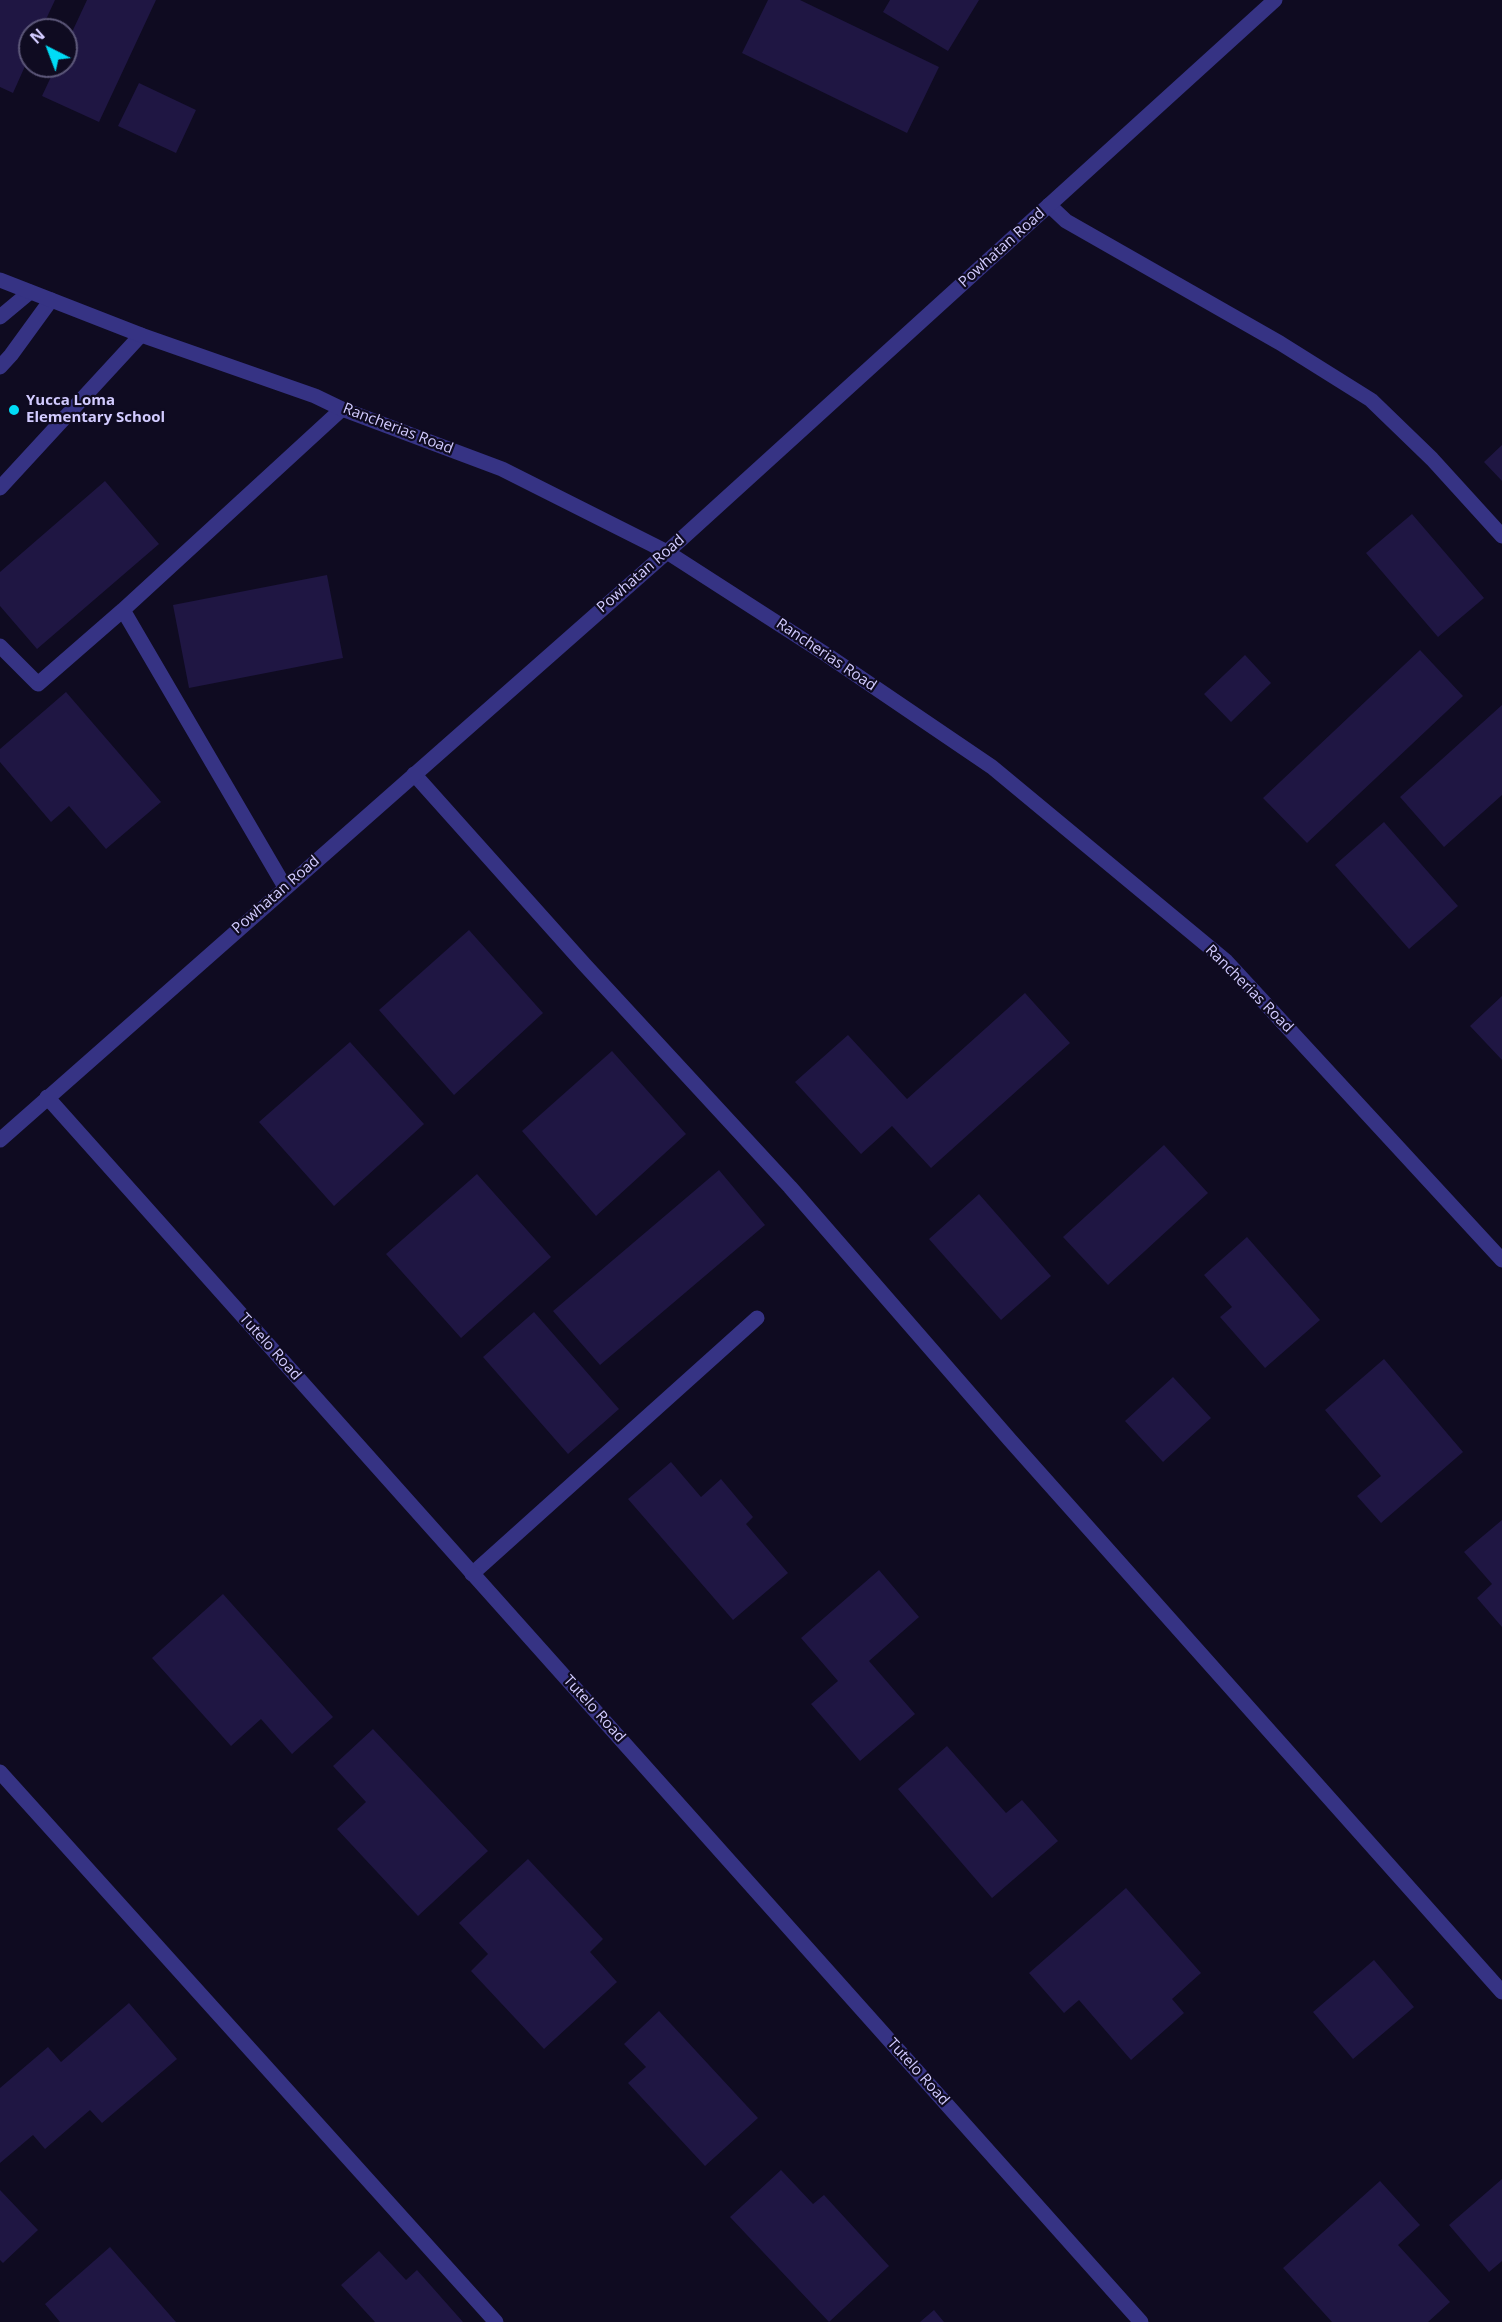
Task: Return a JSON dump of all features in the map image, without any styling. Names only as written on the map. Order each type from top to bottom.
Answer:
[{"type":"street","name":"Powhatan Road","points":[[0,1140],[46,1097],[667,552],[1275,0]]},
{"type":"street","points":[[1049,206],[1066,221],[1280,343],[1371,400],[1432,459],[1502,536]]},
{"type":"street","name":"Rancherias Road","points":[[0,280],[141,335],[315,396],[342,409],[502,469],[667,552],[827,655],[992,767],[1226,961],[1502,1260]]},
{"type":"street","points":[[0,317],[30,292]]},
{"type":"street","points":[[0,367],[12,355],[51,300]]},
{"type":"street","points":[[0,488],[141,335]]},
{"type":"street","points":[[0,645],[38,684],[123,610],[342,409]]},
{"type":"street","points":[[123,610],[285,887]]},
{"type":"street","points":[[414,774],[584,964],[790,1187],[1018,1449],[1502,1992]]},
{"type":"street","name":"Tutelo Road","points":[[46,1097],[1141,2322]]},
{"type":"street","points":[[472,1574],[757,1318]]},
{"type":"street","points":[[0,1772],[496,2322]]},
{"type":"building","points":[[0,0],[55,0],[47,18],[18,18],[20,78],[13,93],[0,87]]},
{"type":"building","points":[[87,0],[156,0],[99,122],[42,96],[50,78],[78,78],[78,19]]},
{"type":"building","points":[[768,0],[800,0],[939,67],[907,133],[742,53]]},
{"type":"building","points":[[890,0],[979,0],[948,51],[883,12]]},
{"type":"building","points":[[139,83],[196,110],[176,153],[118,126]]},
{"type":"building","points":[[1502,445],[1502,481],[1484,462]]},
{"type":"building","points":[[105,481],[159,544],[37,649],[0,606],[0,572]]},
{"type":"building","points":[[1412,514],[1484,598],[1438,637],[1366,553]]},
{"type":"building","points":[[327,575],[343,658],[189,688],[173,605]]},
{"type":"building","points":[[1420,650],[1463,696],[1307,843],[1263,798]]},
{"type":"building","points":[[1245,655],[1271,683],[1231,722],[1204,694]]},
{"type":"building","points":[[66,692],[161,802],[106,849],[69,806],[51,822],[0,762],[0,749]]},
{"type":"building","points":[[1502,705],[1502,795],[1444,847],[1400,797]]},
{"type":"building","points":[[1384,822],[1458,906],[1409,949],[1335,865]]},
{"type":"building","points":[[469,930],[543,1013],[454,1095],[379,1010]]},
{"type":"building","points":[[1025,993],[1070,1043],[931,1168],[892,1126],[861,1154],[795,1082],[848,1035],[907,1099]]},
{"type":"building","points":[[1502,996],[1502,1060],[1470,1026]]},
{"type":"building","points":[[350,1042],[424,1124],[334,1206],[259,1122]]},
{"type":"building","points":[[612,1051],[686,1134],[596,1216],[522,1131]]},
{"type":"building","points":[[1164,1145],[1208,1193],[1108,1285],[1063,1237]]},
{"type":"building","points":[[719,1170],[765,1225],[600,1365],[553,1311]]},
{"type":"building","points":[[477,1174],[551,1257],[461,1338],[386,1254]]},
{"type":"building","points":[[979,1194],[1051,1276],[1001,1320],[929,1239]]},
{"type":"building","points":[[1247,1237],[1320,1320],[1265,1368],[1220,1317],[1232,1307],[1204,1275]]},
{"type":"building","points":[[534,1312],[619,1409],[568,1454],[483,1357]]},
{"type":"building","points":[[1384,1359],[1463,1452],[1381,1523],[1357,1496],[1381,1476],[1325,1410]]},
{"type":"building","points":[[1173,1377],[1211,1418],[1163,1462],[1125,1421]]},
{"type":"building","points":[[671,1462],[701,1497],[721,1479],[753,1517],[746,1524],[788,1573],[733,1620],[628,1499]]},
{"type":"building","points":[[1502,1520],[1502,1627],[1477,1598],[1492,1584],[1464,1552]]},
{"type":"building","points":[[879,1570],[919,1617],[869,1661],[915,1714],[860,1761],[811,1704],[838,1681],[801,1638]]},
{"type":"building","points":[[223,1594],[333,1717],[292,1754],[261,1719],[231,1746],[152,1658]]},
{"type":"building","points":[[373,1729],[488,1851],[418,1916],[337,1829],[366,1802],[333,1766]]},
{"type":"building","points":[[947,1746],[1006,1813],[1022,1800],[1058,1841],[992,1898],[898,1789]]},
{"type":"building","points":[[528,1859],[603,1939],[590,1952],[617,1982],[544,2049],[471,1971],[488,1954],[459,1923]]},
{"type":"building","points":[[1126,1888],[1201,1973],[1172,1999],[1184,2013],[1131,2060],[1079,2000],[1064,2013],[1029,1973]]},
{"type":"building","points":[[1374,1960],[1414,2007],[1353,2059],[1313,2012]]},
{"type":"building","points":[[129,2003],[177,2059],[102,2123],[90,2110],[45,2149],[33,2135],[0,2163],[0,2088],[48,2047],[61,2062]]},
{"type":"building","points":[[659,2011],[758,2118],[705,2166],[628,2083],[646,2067],[624,2044]]},
{"type":"building","points":[[781,2170],[813,2204],[824,2195],[889,2266],[829,2322],[730,2217]]},
{"type":"building","points":[[1502,2179],[1502,2261],[1489,2272],[1449,2225]]},
{"type":"building","points":[[1380,2181],[1420,2225],[1398,2245],[1450,2302],[1428,2322],[1332,2322],[1283,2268]]},
{"type":"building","points":[[0,2190],[38,2230],[3,2263],[0,2260]]},
{"type":"building","points":[[110,2247],[176,2322],[60,2322],[45,2304]]},
{"type":"building","points":[[379,2251],[406,2280],[417,2270],[463,2322],[375,2322],[341,2285]]},
{"type":"building","points":[[934,2310],[944,2322],[920,2322]]},
{"type":"place","name":"Yucca Loma Elementary School","points":[[14,410]]}]
